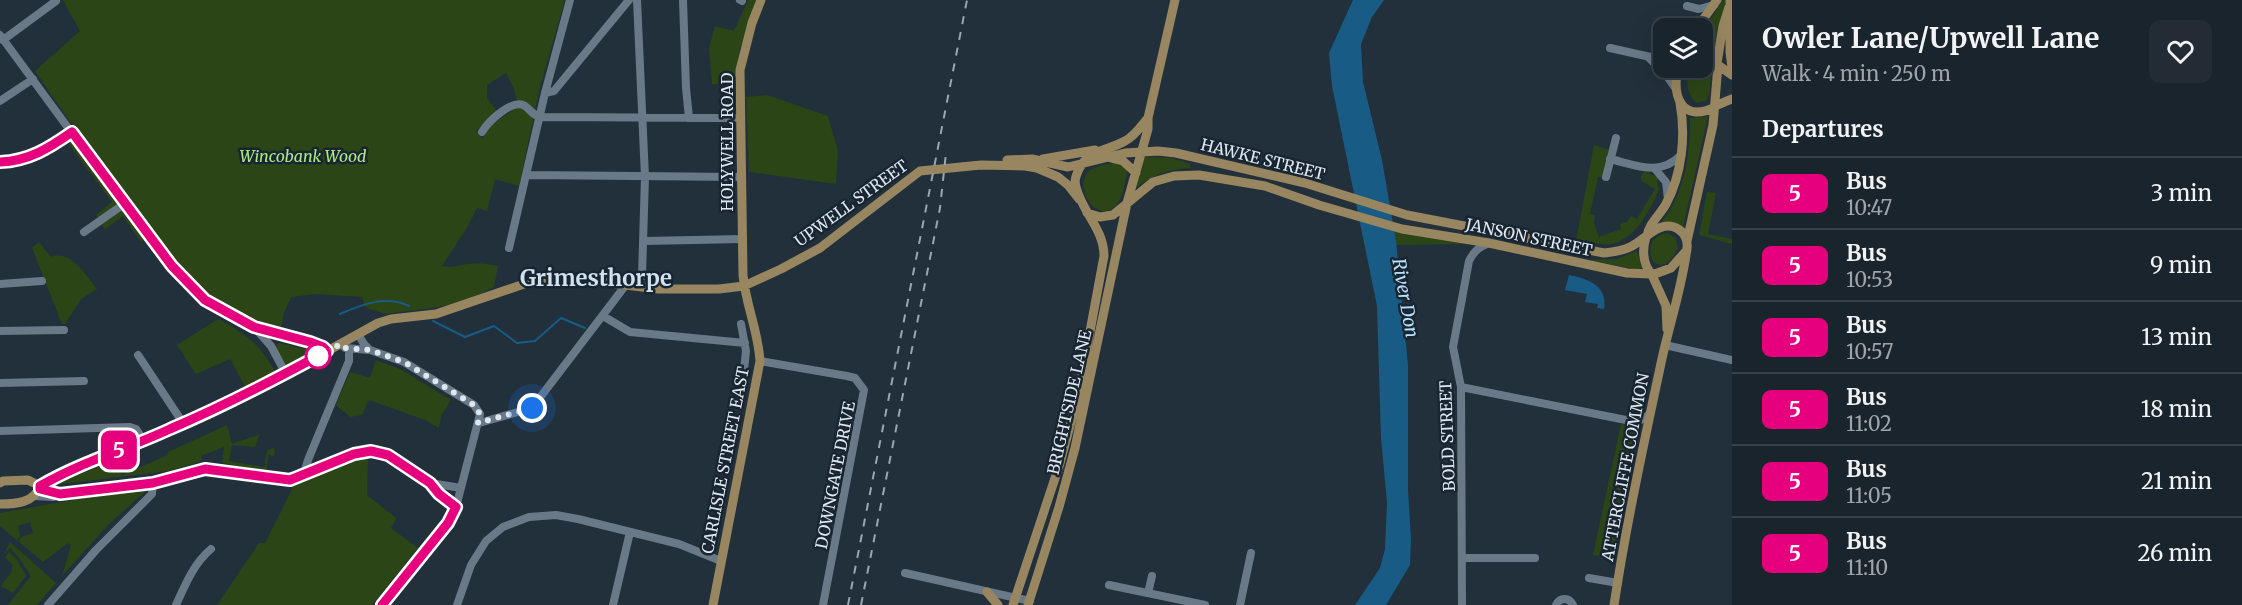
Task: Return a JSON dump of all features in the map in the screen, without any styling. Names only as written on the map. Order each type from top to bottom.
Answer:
[{"type":"main road","name":"HOLYWELL ROAD","points":[[744,286],[740,70],[761,0]]},
{"type":"main road","points":[[1148,118],[1128,140],[1099,150],[1090,155],[1081,165],[1075,180],[1079,199],[1087,213],[1093,216],[1110,216],[1127,203],[1148,129],[1148,118],[1175,0]]},
{"type":"main road","points":[[1731,1],[1732,68]]},
{"type":"main road","points":[[1717,64],[1723,26],[1731,1]]},
{"type":"main road","points":[[1704,18],[1715,2]]},
{"type":"main road","points":[[1713,59],[1732,75]]},
{"type":"main road","name":"ATTERCLIFFE COMMON","points":[[1614,605],[1649,415],[1667,334],[1674,314],[1713,125],[1717,64]]},
{"type":"main road","points":[[1646,236],[1662,226],[1673,226],[1682,232],[1687,246],[1671,268],[1651,274],[1643,253],[1646,236],[1668,199],[1681,155],[1683,131],[1676,89],[1677,78]]},
{"type":"main road","points":[[1680,103],[1688,110],[1697,113],[1732,99]]},
{"type":"main road","points":[[1032,159],[1051,159],[1078,152],[1099,150]]},
{"type":"main road","name":"HAWKE STREET","points":[[1108,157],[1141,152],[1176,153],[1279,176],[1407,215]]},
{"type":"main road","points":[[1081,165],[1108,157],[1123,161],[1136,173]]},
{"type":"main road","name":"UPWELL STREET","points":[[58,475],[183,423],[286,374],[327,351],[345,346],[358,334],[383,321],[436,315],[528,283],[547,279],[582,280],[658,289],[719,289],[744,286],[820,248],[916,173],[1007,160],[1032,159],[1068,167],[1081,165]]},
{"type":"main road","name":"UPWELL STREET","points":[[981,165],[1037,168],[1058,177],[1079,199]]},
{"type":"main road","name":"HAWKE STREET","points":[[1127,203],[1145,187],[1158,180],[1179,175],[1199,175],[1265,186],[1402,229]]},
{"type":"main road","name":"BRIGHTSIDE LANE","points":[[1029,603],[1059,507],[1077,438],[1127,203]]},
{"type":"main road","name":"BRIGHTSIDE LANE","points":[[1014,601],[1060,463],[1078,396],[1104,253],[1100,234],[1087,213]]},
{"type":"main road","name":"JANSON STREET","points":[[1407,215],[1604,253],[1626,248],[1646,236]]},
{"type":"main road","name":"JANSON STREET","points":[[1402,229],[1489,243],[1627,273],[1651,274]]},
{"type":"main road","name":"ATTERCLIFFE COMMON","points":[[1651,274],[1666,306],[1667,334]]},
{"type":"main road","name":"CARLISLE STREET EAST","points":[[713,605],[759,361],[756,328],[744,286]]},
{"type":"main road","points":[[1,480],[28,480],[58,475]]},
{"type":"main road","points":[[0,504],[24,502],[58,475]]},
{"type":"main road","points":[[28,480],[38,490]]},
{"type":"main road","points":[[987,591],[998,605]]},
{"type":"street","points":[[509,248],[545,93],[570,0]]},
{"type":"street","points":[[545,93],[554,91],[629,0]]},
{"type":"street","points":[[637,0],[645,177],[642,276]]},
{"type":"street","points":[[684,0],[689,118]]},
{"type":"street","points":[[56,1],[2,37],[124,204],[191,288],[205,300],[254,327],[306,341],[323,347],[327,351]]},
{"type":"street","points":[[1687,6],[1700,9],[1715,2]]},
{"type":"street","points":[[1699,18],[1700,9]]},
{"type":"street","points":[[1610,48],[1653,58]]},
{"type":"street","points":[[1648,57],[1662,70],[1676,89]]},
{"type":"street","points":[[0,102],[33,79]]},
{"type":"street","points":[[482,132],[494,117],[519,104],[540,117],[740,118]]},
{"type":"street","points":[[0,162],[30,157],[47,150],[72,132]]},
{"type":"street","points":[[1606,177],[1616,138]]},
{"type":"street","points":[[1610,159],[1655,169],[1667,166],[1681,155]]},
{"type":"street","points":[[1655,169],[1666,182],[1668,199]]},
{"type":"street","points":[[527,175],[741,177]]},
{"type":"street","points":[[84,232],[124,204]]},
{"type":"street","points":[[644,242],[742,239]]},
{"type":"street","name":"BOLD STREET","points":[[1462,605],[1461,387],[1454,354],[1455,331],[1469,261],[1473,253],[1489,243]]},
{"type":"street","points":[[0,284],[42,281]]},
{"type":"street","points":[[478,423],[532,408],[625,286]]},
{"type":"street","points":[[603,316],[630,332],[745,343]]},
{"type":"street","points":[[741,324],[745,343],[744,370]]},
{"type":"street","points":[[254,327],[271,346],[286,374]]},
{"type":"street","points":[[0,331],[64,330]]},
{"type":"street","points":[[271,346],[272,338],[276,333]]},
{"type":"street","points":[[358,334],[370,350]]},
{"type":"street","points":[[1665,345],[1732,360]]},
{"type":"street","points":[[306,474],[308,460],[349,361],[345,346],[370,350],[412,366],[474,405],[479,411],[478,423],[456,507],[448,523],[382,605]]},
{"type":"street","points":[[138,355],[183,423]]},
{"type":"street","name":"DOWNGATE DRIVE","points":[[759,361],[855,378],[864,390],[823,605]]},
{"type":"street","points":[[0,383],[84,381]]},
{"type":"street","points":[[1461,387],[1631,421],[1639,421],[1649,415]]},
{"type":"street","points":[[0,431],[130,427],[136,429],[144,441]]},
{"type":"street","points":[[38,490],[60,494],[153,483],[205,469],[284,480],[306,474],[354,454],[371,451],[388,455],[430,483],[439,494],[456,507]]},
{"type":"street","points":[[48,605],[96,550],[152,494],[153,483]]},
{"type":"street","points":[[430,483],[461,488]]},
{"type":"street","points":[[457,605],[471,566],[479,551],[495,533],[516,520],[541,515],[578,519],[679,544],[721,561]]},
{"type":"street","points":[[613,605],[630,532]]},
{"type":"street","points":[[176,605],[191,574],[210,549]]},
{"type":"street","points":[[1240,605],[1251,553]]},
{"type":"street","points":[[1462,558],[1535,558]]},
{"type":"street","points":[[904,573],[987,591],[1014,601],[1029,603]]},
{"type":"street","points":[[1148,593],[1152,576]]},
{"type":"street","points":[[1588,578],[1618,583]]},
{"type":"street","points":[[1109,585],[1205,605]]},
{"type":"street","points":[[1556,605],[1559,600],[1565,598],[1573,605]]},
{"type":"green space","name":"Wincobank Wood","points":[[63,0],[565,0],[540,87],[519,186],[495,179],[487,211],[477,208],[442,266],[452,267],[475,263],[498,266],[494,287],[462,303],[384,314],[365,307],[362,297],[316,294],[291,297],[284,313],[280,332],[253,324],[230,312],[210,298],[176,263],[124,190],[71,124],[35,71],[80,31]],"holes":[[[506,73],[517,101],[513,110],[493,124],[482,139],[476,131],[497,111],[487,98],[487,85]]]},
{"type":"green space","points":[[748,0],[757,0],[739,52],[735,91],[723,84],[712,84],[709,48],[715,26],[734,31]]},
{"type":"green space","points":[[1723,0],[1726,0],[1713,55],[1713,18],[1711,18]]},
{"type":"green space","points":[[1688,78],[1711,78],[1710,92],[1706,101],[1697,103],[1693,100],[1688,87]]},
{"type":"green space","points":[[767,95],[828,116],[838,151],[836,184],[749,172],[746,97]]},
{"type":"green space","points":[[1708,116],[1683,227],[1661,223],[1673,206],[1682,183],[1688,151],[1690,118]]},
{"type":"green space","points":[[72,139],[148,239],[141,242],[123,216],[105,229],[96,215],[112,202],[67,142]]},
{"type":"green space","points":[[1594,145],[1610,150],[1603,177],[1598,177],[1590,214],[1595,215],[1594,223],[1599,237],[1621,229],[1620,224],[1627,222],[1631,216],[1637,219],[1655,189],[1641,181],[1644,171],[1659,178],[1657,181],[1659,190],[1640,223],[1627,237],[1610,244],[1576,241]]},
{"type":"green space","points":[[1144,157],[1171,158],[1190,164],[1190,168],[1161,174],[1136,188]]},
{"type":"green space","points":[[1117,162],[1127,167],[1122,196],[1112,209],[1104,211],[1097,209],[1086,197],[1084,181],[1087,173]]},
{"type":"green space","points":[[1707,192],[1716,193],[1708,234],[1732,239],[1732,244],[1699,235]]},
{"type":"green space","points":[[1394,230],[1463,243],[1464,244],[1396,245]]},
{"type":"green space","points":[[1667,233],[1675,237],[1678,248],[1667,263],[1660,265],[1652,260],[1650,251],[1654,239]]},
{"type":"green space","points":[[39,242],[51,257],[65,257],[71,260],[97,289],[81,299],[65,324],[62,324],[32,248]]},
{"type":"green space","points":[[1637,251],[1642,269],[1639,270],[1589,260],[1617,259]]},
{"type":"green space","points":[[218,319],[252,341],[277,374],[247,390],[230,359],[196,374],[177,345]]},
{"type":"green space","points":[[278,343],[315,351],[315,354],[288,368],[275,347]]},
{"type":"green space","points":[[376,360],[402,370],[451,400],[442,414],[439,428],[425,420],[369,400],[362,415],[350,417],[336,405],[350,372],[370,378]]},
{"type":"green space","points":[[1621,424],[1637,427],[1614,559],[1593,555]]},
{"type":"green space","points":[[227,425],[232,444],[260,434],[255,447],[232,445],[229,461],[264,467],[267,451],[273,448],[275,449],[274,456],[268,455],[267,469],[264,471],[222,463],[224,447],[201,456],[202,461],[168,471],[53,485],[115,460],[116,464],[111,466],[113,472],[119,470],[122,475]]},
{"type":"green space","points":[[368,457],[367,495],[396,518],[391,528],[418,548],[372,605],[217,605],[259,543],[265,543],[293,486],[353,460]]},
{"type":"green space","points":[[146,487],[147,490],[108,525],[62,576],[71,545],[68,543],[43,562],[18,541],[33,533],[30,522],[18,526],[20,536],[17,540],[0,526],[0,513]]},
{"type":"green space","points":[[10,542],[56,583],[37,605],[8,605],[31,576],[10,548],[3,556]]},
{"type":"green space","points":[[9,552],[17,560],[26,576],[13,593],[1,586],[12,571],[12,564],[5,558]]},
{"type":"water","points":[[1353,0],[1384,0],[1372,17],[1361,44],[1363,82],[1382,160],[1396,241],[1408,365],[1410,565],[1386,605],[1355,605],[1380,568],[1385,549],[1387,503],[1381,438],[1377,306],[1332,86],[1329,53]]},
{"type":"water","points":[[1569,275],[1595,284],[1603,294],[1604,309],[1597,308],[1598,304],[1585,302],[1587,294],[1565,290]]},
{"type":"waterway","points":[[340,314],[374,302],[392,301],[409,306]]},
{"type":"waterway","points":[[433,321],[465,337],[494,326],[517,343],[535,341],[561,318],[585,328]]},
{"type":"railway","points":[[848,605],[967,0]]},
{"type":"railway","points":[[861,605],[940,208],[946,153]]},
{"type":"bus line","name":"5","points":[[0,162],[30,157],[47,150],[72,132],[124,204],[191,288],[228,315],[254,327],[310,342],[327,351],[286,374],[171,429],[58,475],[40,486],[40,489],[60,494],[153,483],[205,469],[290,480],[354,454],[380,452],[430,483],[439,494],[456,507],[448,523],[382,605]]},
{"type":"district","name":"Grimesthorpe","points":[[596,278]]},
{"type":"route","points":[[318,356],[341,344],[345,348],[370,350],[394,358],[412,366],[474,405],[480,414],[478,423],[532,408]]},
{"type":"water label","name":"River Don","points":[[1405,298]]}]
